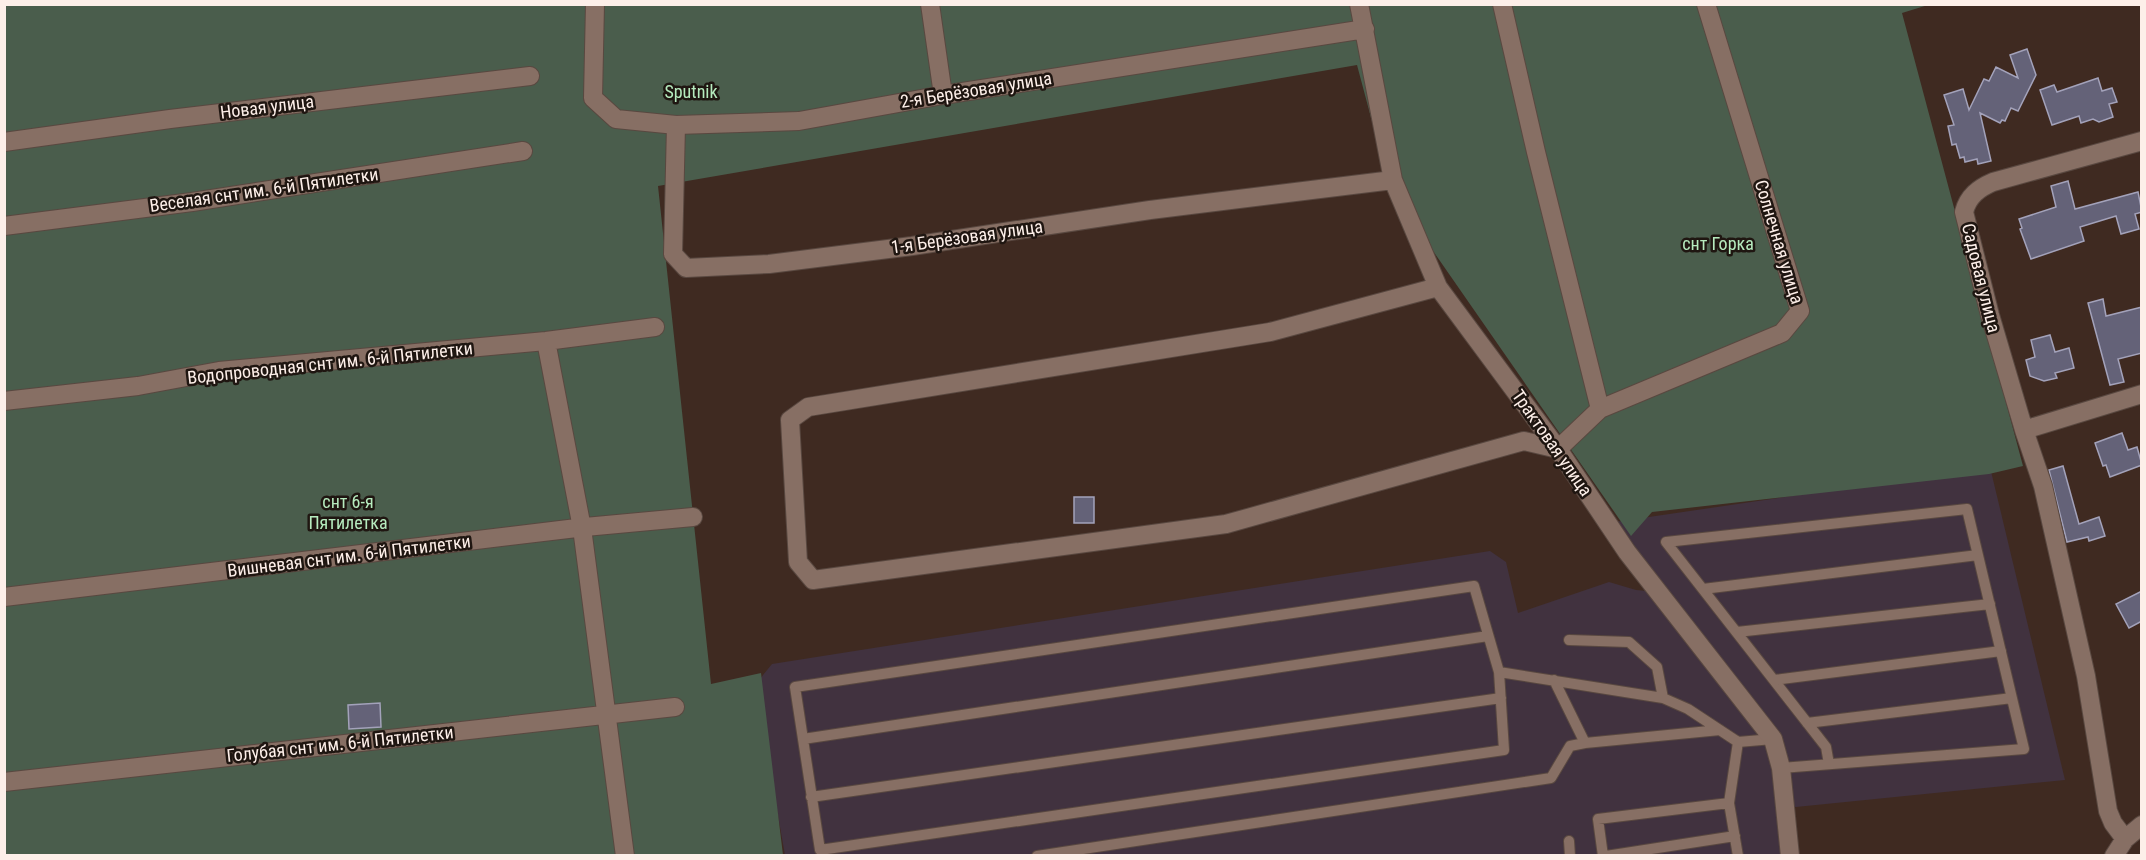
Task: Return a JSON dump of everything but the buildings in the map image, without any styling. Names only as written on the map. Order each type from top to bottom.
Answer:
[{"type":"street","name":"2-я Берёзовая улица","points":[[595,4],[593,98],[616,118],[676,125],[799,121],[943,95],[1365,28]]},
{"type":"street","points":[[930,4],[943,95]]},
{"type":"street","name":"Трактовая улица","points":[[1359,4],[1393,180],[1438,287],[1558,449],[1627,552],[1773,740],[1781,768],[1790,855]]},
{"type":"street","points":[[1502,4],[1600,409]]},
{"type":"street","name":"Солнечная улица","points":[[1558,449],[1600,409],[1782,333],[1800,311],[1706,4]]},
{"type":"street","name":"Новая улица","points":[[4,142],[170,119],[530,76]]},
{"type":"street","name":"1-я Берёзовая улица","points":[[676,125],[673,254],[686,268],[769,264],[912,246],[1150,210],[1393,180]]},
{"type":"street","name":"Садовая улица","points":[[2125,839],[2113,823],[2108,811],[2086,676],[2043,486],[1990,315],[1964,212],[1978,189],[1998,179],[2043,169],[2142,141]]},
{"type":"street","name":"Веселая снт им. 6-й Пятилетки","points":[[4,226],[192,202],[523,151]]},
{"type":"street","points":[[1438,287],[1270,332],[808,407],[790,420],[798,562],[813,580],[1226,524],[1524,441],[1558,449]]},
{"type":"street","name":"Водопроводная снт им. 6-й Пятилетки","points":[[4,402],[138,386],[219,371],[546,341],[655,327]]},
{"type":"street","points":[[546,341],[582,528],[625,855]]},
{"type":"street","points":[[2024,430],[2142,394]]},
{"type":"street","name":"Вишневая снт им. 6-й Пятилетки","points":[[4,597],[582,528],[693,517]]},
{"type":"street","name":"Голубая снт им. 6-й Пятилетки","points":[[4,782],[675,707]]},
{"type":"street","points":[[2114,855],[2125,839],[2142,825]]},
{"type":"lane","points":[[1781,768],[2024,749],[1967,509],[1666,542],[1826,747],[1829,764]]},
{"type":"lane","points":[[1703,589],[1978,555]]},
{"type":"lane","points":[[1474,586],[1499,672],[1504,750],[820,850],[795,687],[1474,586]]},
{"type":"lane","points":[[1737,632],[1990,604]]},
{"type":"lane","points":[[803,739],[1488,636]]},
{"type":"lane","points":[[1569,640],[1629,642],[1657,667],[1663,698]]},
{"type":"lane","points":[[1774,681],[2001,651]]},
{"type":"lane","points":[[1499,672],[1663,698],[1688,709],[1738,742],[1773,740]]},
{"type":"lane","points":[[1554,680],[1585,742]]},
{"type":"lane","points":[[811,797],[1500,698]]},
{"type":"lane","points":[[1807,723],[2012,698]]},
{"type":"lane","points":[[1037,855],[1551,778],[1570,746],[1585,742],[1720,730]]},
{"type":"lane","points":[[1738,742],[1729,803],[1738,855]]},
{"type":"lane","points":[[1729,803],[1598,819],[1605,855],[1735,836]]},
{"type":"lane","points":[[1569,841],[1570,855]]},
{"type":"shaded area","points":[[1990,467],[2065,780],[1786,808],[1790,855],[785,855],[755,685],[772,664],[1490,551],[1506,562],[1518,613],[1609,582],[1636,590],[1657,592],[1608,523]]},
{"type":"green space","name":"снт 6-я Пятилетка","points":[[5,5],[1928,5],[1902,13],[2023,466],[1989,474],[1652,512],[1631,536],[1390,189],[1357,65],[658,186],[711,684],[761,673],[783,855],[5,856]]},
{"type":"park label","name":"Sputnik","points":[[691,92]]},
{"type":"park label","name":"снт Горка","points":[[1718,244]]}]
